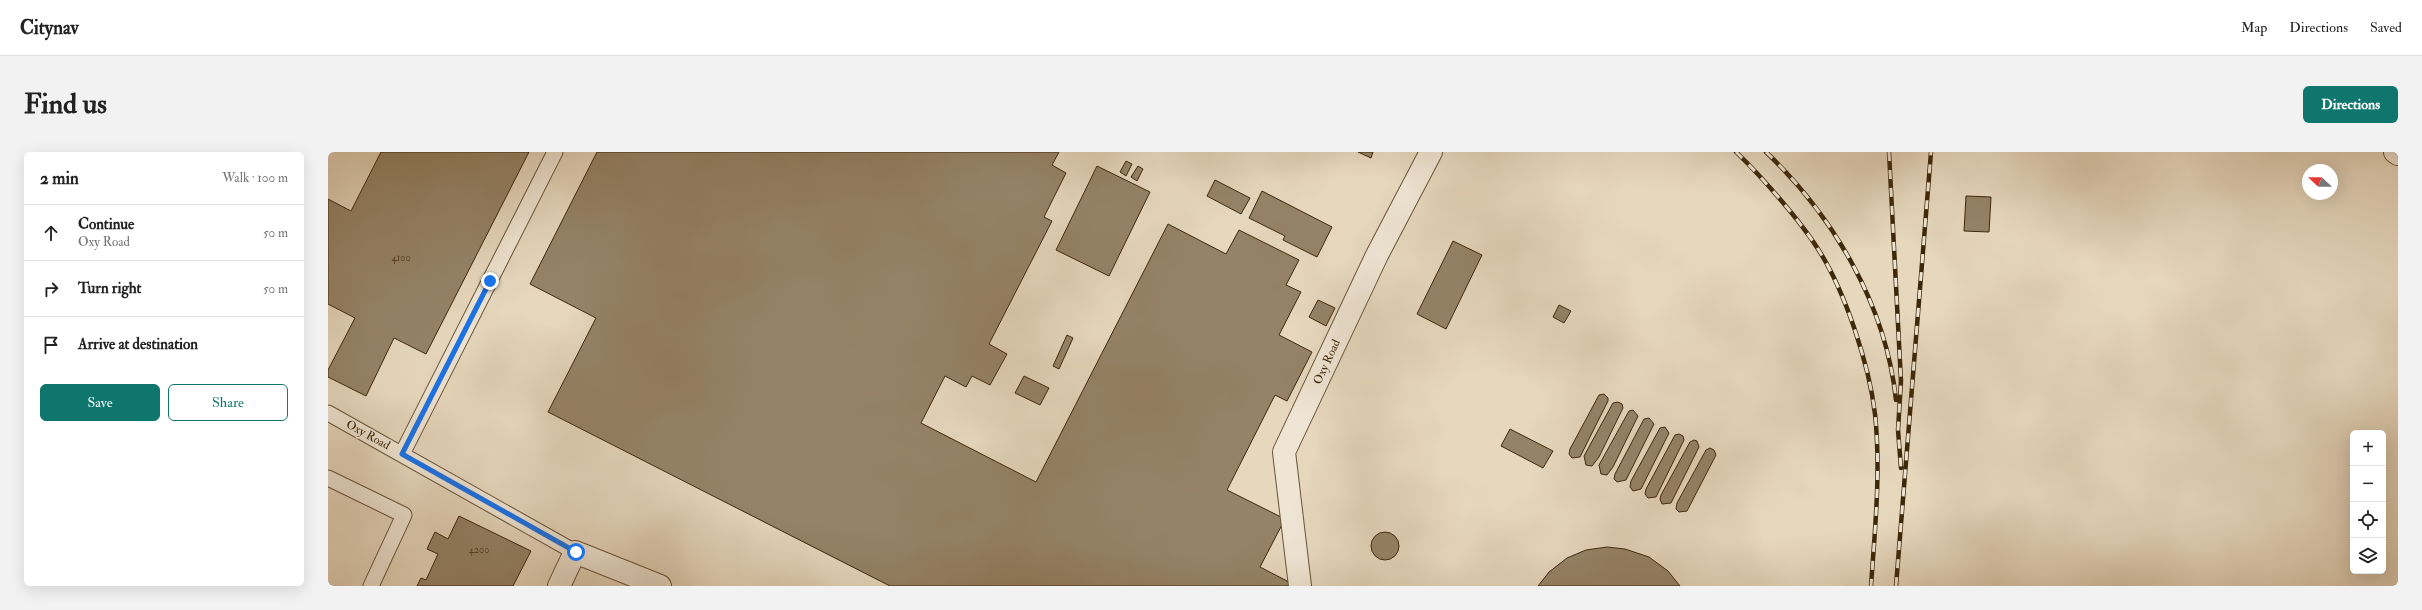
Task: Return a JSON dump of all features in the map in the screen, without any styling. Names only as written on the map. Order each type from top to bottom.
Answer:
[{"type":"street","name":"Oxy Road","points":[[1300,586],[1284,452],[1377,255],[1431,152]]},
{"type":"street","name":"Oxy Road","points":[[576,552],[660,586]]},
{"type":"street","points":[[559,586],[576,552]]},
{"type":"lane","points":[[402,454],[555,152]]},
{"type":"lane","name":"Oxy Road","points":[[328,413],[576,552]]},
{"type":"lane","points":[[328,478],[404,515],[371,586]]},
{"type":"building","points":[[381,152],[529,152],[426,354],[394,338],[366,396],[328,377],[328,370],[355,318],[328,304],[328,199],[351,211]]},
{"type":"building","points":[[597,152],[1059,152],[1052,165],[1066,173],[1044,217],[1052,221],[989,344],[1007,354],[990,385],[972,376],[966,387],[945,376],[921,423],[1036,482],[1168,224],[1226,254],[1239,230],[1299,260],[1286,285],[1301,292],[1279,335],[1312,352],[1287,401],[1275,395],[1227,490],[1285,519],[1260,567],[1289,582],[1290,586],[890,586],[548,412],[596,318],[530,284]]},
{"type":"building","points":[[1358,152],[1373,152],[1371,158]]},
{"type":"building","points":[[1126,161],[1132,164],[1126,176],[1120,172]]},
{"type":"building","points":[[1097,166],[1150,192],[1109,276],[1056,250]]},
{"type":"building","points":[[1138,166],[1143,169],[1137,181],[1131,177]]},
{"type":"building","points":[[1215,180],[1250,198],[1241,214],[1207,196]]},
{"type":"building","points":[[1262,191],[1332,227],[1317,257],[1283,240],[1285,236],[1249,218]]},
{"type":"building","points":[[1966,196],[1991,197],[1989,232],[1964,231]]},
{"type":"building","points":[[1453,241],[1482,255],[1446,329],[1417,314]]},
{"type":"building","points":[[1318,300],[1335,308],[1326,326],[1309,317]]},
{"type":"building","points":[[1559,305],[1571,311],[1564,323],[1553,317]]},
{"type":"building","points":[[1067,335],[1073,338],[1059,369],[1053,366]]},
{"type":"building","points":[[1024,376],[1049,388],[1040,405],[1015,393]]},
{"type":"building","points":[[1604,394],[1608,398],[1608,401],[1580,457],[1572,458],[1569,454],[1570,449],[1599,395]]},
{"type":"building","points":[[1618,402],[1622,404],[1623,408],[1599,457],[1592,466],[1586,465],[1584,456],[1613,403]]},
{"type":"building","points":[[1633,410],[1638,416],[1613,467],[1607,475],[1601,474],[1599,465],[1629,411]]},
{"type":"building","points":[[1649,418],[1654,424],[1626,480],[1617,482],[1614,479],[1615,474],[1644,419]]},
{"type":"building","points":[[1665,427],[1669,433],[1641,489],[1633,491],[1630,487],[1631,481],[1660,428]]},
{"type":"building","points":[[1510,429],[1553,451],[1543,468],[1501,446]]},
{"type":"building","points":[[1679,434],[1683,436],[1684,440],[1656,497],[1648,498],[1645,494],[1646,489],[1675,435]]},
{"type":"building","points":[[1694,440],[1697,441],[1699,447],[1671,503],[1662,504],[1660,499],[1661,495],[1690,442]]},
{"type":"building","points":[[1710,448],[1714,450],[1716,455],[1687,511],[1679,512],[1676,509],[1677,503],[1706,450]]},
{"type":"building","points":[[459,516],[531,551],[513,586],[417,586],[421,578],[426,580],[438,554],[427,549],[435,532],[448,539]]},
{"type":"building","points":[[1385,532],[1391,533],[1395,536],[1398,540],[1398,552],[1395,556],[1391,559],[1385,560],[1379,559],[1375,556],[1372,552],[1371,546],[1372,540],[1375,536],[1379,533]]},
{"type":"building","points":[[1607,547],[1625,549],[1649,557],[1668,571],[1680,586],[1538,586],[1549,572],[1567,558],[1586,550]]},
{"type":"railway","points":[[1736,152],[1779,198],[1810,237],[1828,266],[1854,328],[1872,394],[1877,435],[1877,500],[1871,586]]},
{"type":"railway","points":[[1766,152],[1791,177],[1814,205],[1853,265],[1881,330],[1890,365],[1896,400]]},
{"type":"railway","points":[[1889,152],[1901,381],[1898,430],[1901,468]]},
{"type":"railway","points":[[1896,586],[1931,152]]},
{"type":"route","points":[[490,281],[402,454],[576,552]]}]
